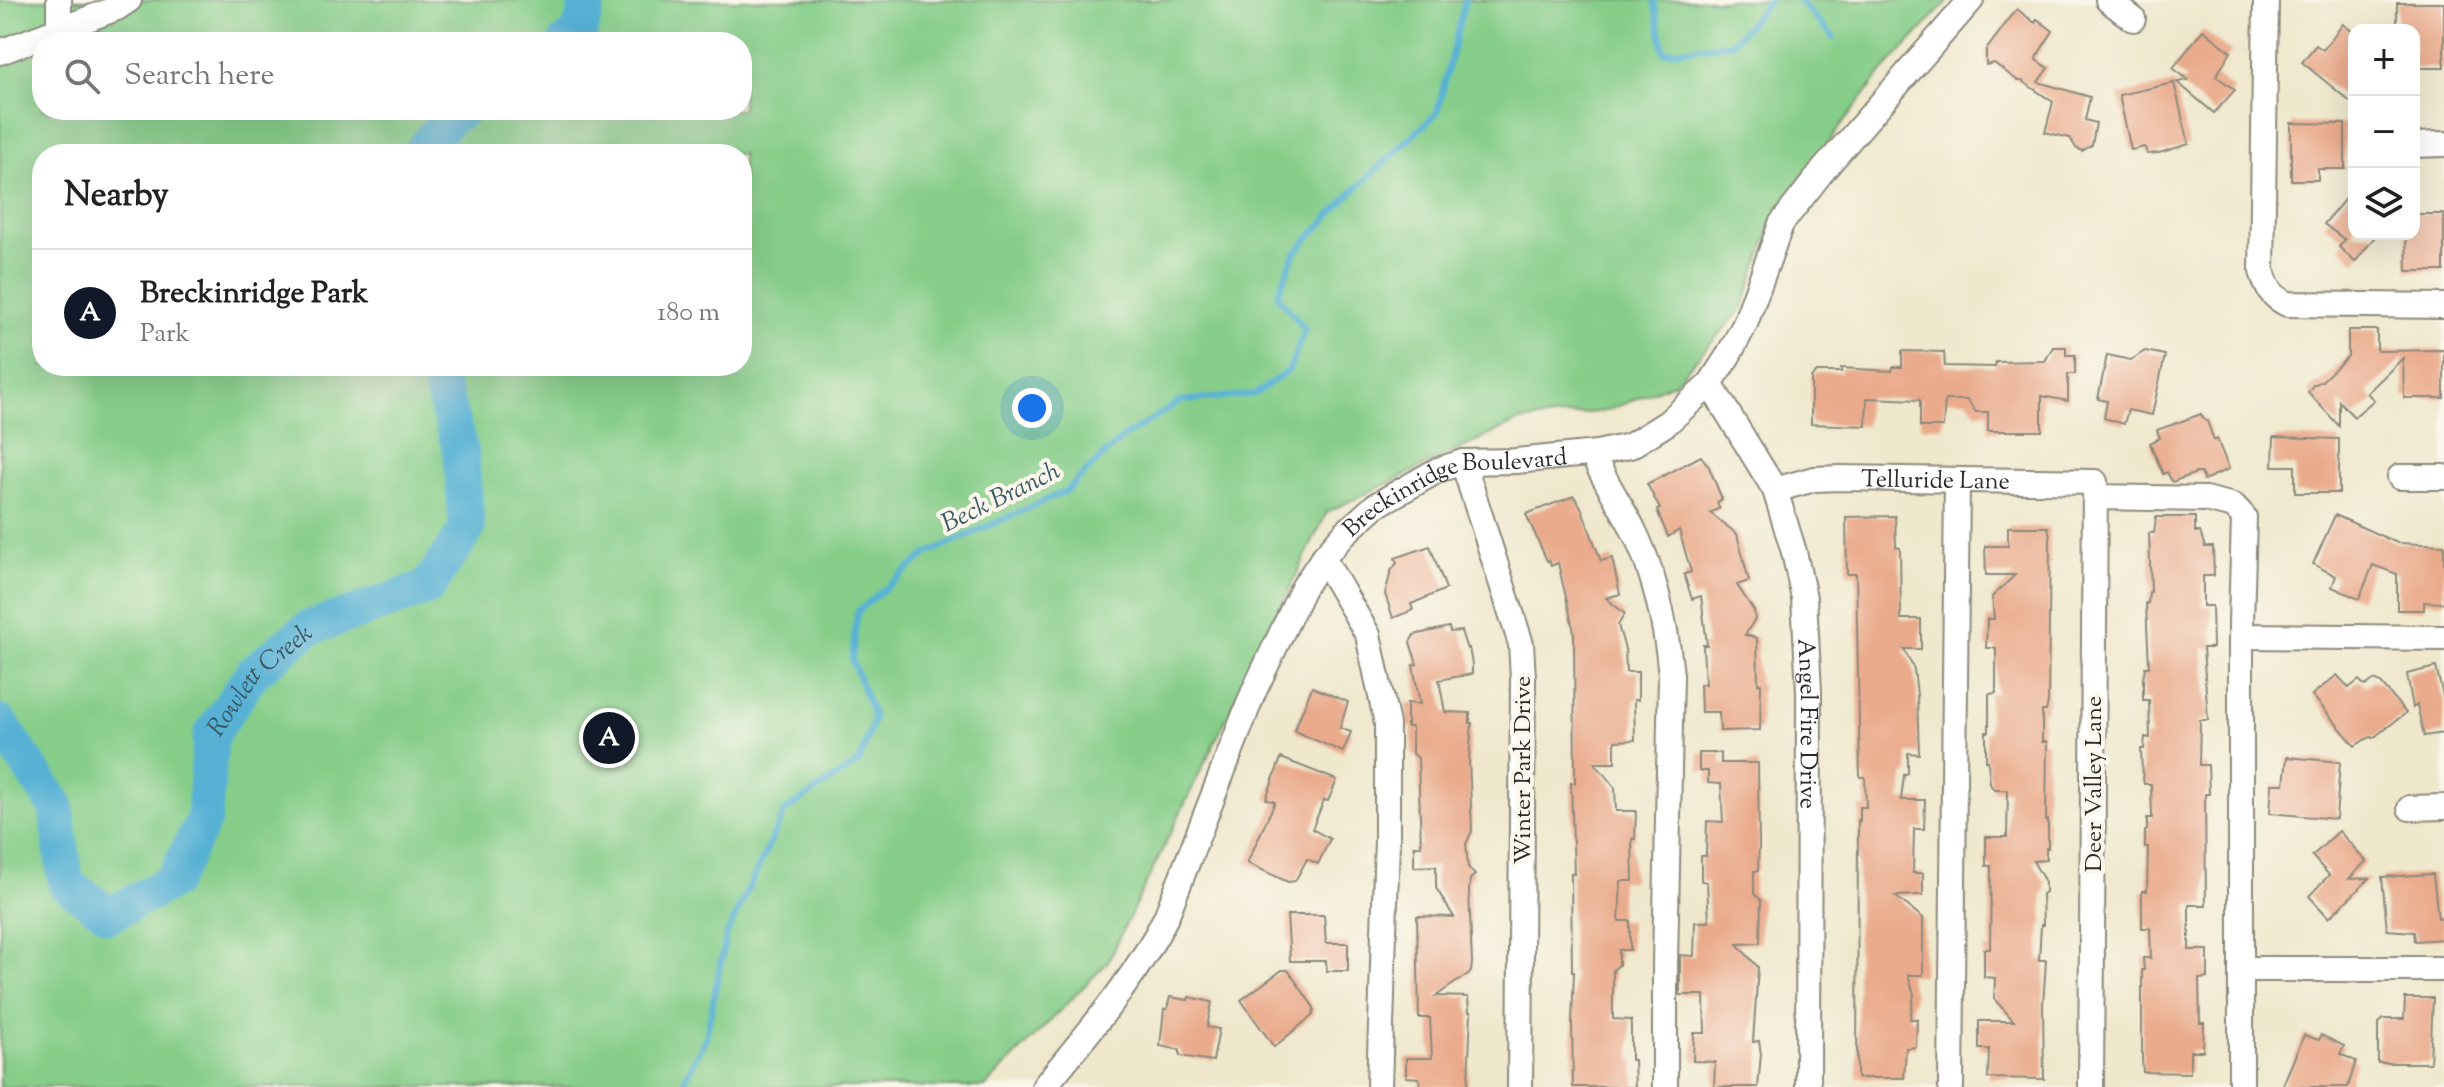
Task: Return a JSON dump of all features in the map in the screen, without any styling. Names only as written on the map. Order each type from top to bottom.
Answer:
[{"type":"street","points":[[59,0],[59,29]]},
{"type":"street","points":[[51,32],[117,8],[129,0]]},
{"type":"street","name":"Breckinridge Boulevard","points":[[1044,1087],[1134,976],[1151,947],[1166,917],[1254,691],[1303,588],[1323,558],[1375,506],[1438,470],[1463,462],[1592,454],[1630,446],[1667,423],[1710,384],[1745,324],[1781,224],[1824,169],[1971,0]]},
{"type":"street","points":[[2108,0],[2133,19]]},
{"type":"street","points":[[2266,0],[2262,271],[2267,288],[2273,297],[2287,304],[2444,306]]},
{"type":"street","points":[[0,52],[32,40]]},
{"type":"street","points":[[2420,145],[2444,144]]},
{"type":"street","name":"Angel Fire Drive","points":[[1710,384],[1775,490],[1804,598],[1809,645],[1808,1087]]},
{"type":"street","points":[[1592,454],[1631,527],[1654,582],[1669,653],[1665,1087]]},
{"type":"street","name":"Winter Park Drive","points":[[1463,462],[1521,644],[1520,1087]]},
{"type":"street","points":[[2400,477],[2444,477]]},
{"type":"street","name":"Telluride Lane","points":[[1775,490],[1814,479],[1957,480],[2205,499],[2234,506],[2244,517],[2241,1087]]},
{"type":"street","points":[[1951,1087],[1957,480]]},
{"type":"street","name":"Deer Valley Lane","points":[[2091,1087],[2095,490]]},
{"type":"street","points":[[1323,558],[1368,635],[1387,724],[1387,840],[1379,1087]]},
{"type":"street","points":[[2242,636],[2444,638]]},
{"type":"street","points":[[2410,808],[2444,807]]},
{"type":"street","points":[[2241,969],[2444,969]]},
{"type":"green space","points":[[0,0],[1949,0],[1884,70],[1777,209],[1743,308],[1674,383],[1606,411],[1519,421],[1327,512],[1107,963],[985,1087],[0,1087]]},
{"type":"building","points":[[2397,3],[2444,3],[2444,68],[2420,68],[2420,24],[2397,24]]},
{"type":"building","points":[[2017,9],[2035,23],[2037,19],[2053,31],[2037,56],[2036,60],[2048,68],[2038,82],[2090,97],[2085,120],[2096,123],[2092,145],[2082,151],[2070,138],[2045,132],[2053,102],[1994,63],[1986,65],[1986,50]]},
{"type":"building","points":[[2343,24],[2348,28],[2348,100],[2302,62],[2316,45],[2323,50]]},
{"type":"building","points":[[2203,30],[2231,52],[2216,76],[2235,90],[2214,113],[2177,82],[2188,80],[2173,68]]},
{"type":"building","points":[[2174,83],[2189,144],[2159,153],[2147,154],[2145,147],[2131,150],[2119,95]]},
{"type":"building","points":[[2291,123],[2345,124],[2345,169],[2318,169],[2318,180],[2291,180]]},
{"type":"building","points":[[2348,195],[2348,240],[2372,240],[2355,262],[2339,247],[2345,240],[2324,224]]},
{"type":"building","points":[[2420,214],[2444,214],[2444,271],[2407,271],[2406,240],[2420,240]]},
{"type":"building","points":[[2348,330],[2377,330],[2377,351],[2444,350],[2444,398],[2404,398],[2403,358],[2367,393],[2374,400],[2354,417],[2339,401],[2339,426],[2308,392],[2348,356]]},
{"type":"building","points":[[2053,347],[2066,347],[2066,355],[2075,355],[2075,374],[2068,374],[2068,401],[2042,396],[2042,431],[1988,431],[1988,412],[1976,412],[1967,400],[1945,400],[1943,427],[1920,427],[1920,400],[1867,398],[1866,426],[1811,424],[1811,377],[1817,372],[1841,372],[1841,368],[1892,371],[1893,367],[1902,367],[1902,351],[1944,352],[1945,366],[1995,367],[1996,362],[2045,361]]},
{"type":"building","points":[[2145,351],[2165,355],[2152,415],[2128,410],[2124,424],[2104,418],[2107,401],[2098,399],[2107,355],[2131,360]]},
{"type":"building","points":[[2201,414],[2214,441],[2217,439],[2229,469],[2204,480],[2201,473],[2196,473],[2172,482],[2167,472],[2163,474],[2150,443],[2160,438],[2157,430]]},
{"type":"building","points":[[2274,437],[2339,439],[2339,493],[2295,493],[2295,466],[2273,466]]},
{"type":"building","points":[[1701,456],[1722,499],[1717,503],[1720,508],[1710,513],[1737,534],[1749,581],[1737,585],[1754,611],[1755,619],[1745,635],[1757,638],[1758,684],[1761,684],[1760,730],[1720,731],[1719,712],[1701,712],[1700,684],[1705,684],[1703,645],[1707,645],[1701,596],[1692,599],[1684,574],[1691,572],[1679,530],[1668,537],[1657,510],[1660,509],[1647,484]]},
{"type":"building","points":[[1574,496],[1601,561],[1612,558],[1620,594],[1606,598],[1625,614],[1618,625],[1625,649],[1626,672],[1638,672],[1638,700],[1634,700],[1635,740],[1615,741],[1615,763],[1595,763],[1615,788],[1616,811],[1636,811],[1635,839],[1632,839],[1633,881],[1621,881],[1619,921],[1630,921],[1630,950],[1619,950],[1619,965],[1613,970],[1613,1019],[1631,1020],[1635,1087],[1573,1087],[1571,873],[1574,874],[1571,783],[1575,783],[1574,632],[1558,563],[1551,566],[1547,561],[1526,514]]},
{"type":"building","points":[[2335,515],[2397,543],[2444,545],[2444,603],[2424,602],[2424,610],[2397,610],[2397,574],[2373,565],[2359,599],[2332,587],[2336,576],[2313,564]]},
{"type":"building","points":[[1895,516],[1896,547],[1900,548],[1901,619],[1921,619],[1921,649],[1904,649],[1914,669],[1919,754],[1908,753],[1908,773],[1904,775],[1901,800],[1925,800],[1924,829],[1914,829],[1913,873],[1923,873],[1923,895],[1895,896],[1923,918],[1923,975],[1908,975],[1914,994],[1910,1019],[1917,1019],[1916,1047],[1906,1048],[1904,1078],[1857,1078],[1858,820],[1860,807],[1866,807],[1865,777],[1860,777],[1856,574],[1847,574],[1846,517]]},
{"type":"building","points":[[2156,517],[2195,517],[2195,532],[2200,532],[2205,547],[2213,547],[2214,576],[2203,576],[2203,606],[2212,606],[2213,648],[2203,648],[2208,720],[2200,720],[2199,765],[2208,765],[2209,794],[2205,794],[2206,905],[2189,905],[2189,950],[2208,950],[2208,978],[2199,979],[2200,1023],[2204,1023],[2203,1051],[2190,1051],[2190,1073],[2143,1072],[2142,1060],[2143,958],[2151,958],[2150,928],[2142,928],[2142,891],[2147,891],[2148,847],[2145,847],[2145,831],[2147,818],[2152,818],[2151,784],[2144,784],[2141,749],[2144,749],[2145,737],[2150,738],[2149,700],[2143,700],[2143,679],[2145,667],[2149,667],[2146,603],[2151,592],[2149,533],[2154,533]]},
{"type":"building","points":[[2008,527],[2048,527],[2050,536],[2048,702],[2046,711],[2042,711],[2042,742],[2047,742],[2048,848],[2046,860],[2033,861],[2045,882],[2039,960],[2046,960],[2044,1079],[1988,1078],[1989,1049],[1979,1049],[1979,1021],[2014,1021],[1994,999],[1995,978],[1984,977],[1984,949],[1990,949],[1991,866],[1986,866],[1986,837],[2007,837],[2008,790],[1994,790],[1986,761],[1989,694],[1996,693],[1996,648],[1986,648],[1987,619],[1994,619],[1992,597],[2015,575],[1986,575],[1985,546],[2008,546]]},
{"type":"building","points":[[1430,546],[1446,589],[1411,604],[1413,610],[1393,618],[1385,594],[1391,571],[1397,563],[1395,558]]},
{"type":"building","points":[[1449,627],[1450,632],[1461,631],[1472,664],[1472,674],[1439,680],[1445,712],[1470,713],[1472,723],[1469,758],[1472,831],[1466,844],[1468,867],[1475,875],[1470,879],[1469,891],[1472,963],[1471,972],[1436,996],[1468,997],[1471,1012],[1468,1082],[1467,1087],[1420,1087],[1419,1078],[1406,1077],[1406,1058],[1432,1058],[1430,1018],[1419,1018],[1417,916],[1454,917],[1436,888],[1436,866],[1414,867],[1414,846],[1421,846],[1418,758],[1412,753],[1412,727],[1407,727],[1407,703],[1420,704],[1413,665],[1417,664],[1410,642],[1414,635]]},
{"type":"building","points":[[2436,667],[2444,700],[2444,733],[2424,736],[2417,705],[2413,708],[2407,674]]},
{"type":"building","points":[[2337,675],[2349,688],[2359,680],[2365,686],[2374,680],[2381,683],[2406,713],[2373,738],[2355,746],[2312,695]]},
{"type":"building","points":[[1312,687],[1348,702],[1340,728],[1351,732],[1343,752],[1294,731]]},
{"type":"building","points":[[1699,753],[1721,753],[1721,763],[1758,763],[1759,846],[1754,894],[1761,900],[1760,943],[1737,944],[1758,967],[1753,1042],[1759,1041],[1761,1054],[1758,1087],[1714,1087],[1715,1062],[1693,1061],[1694,1033],[1705,1033],[1704,995],[1680,995],[1680,955],[1694,956],[1695,922],[1709,922],[1707,882],[1701,881],[1701,856],[1706,856],[1707,821],[1723,822],[1721,784],[1708,783],[1708,771],[1699,771]]},
{"type":"building","points":[[2287,757],[2340,762],[2336,819],[2270,813],[2272,784],[2284,784]]},
{"type":"building","points":[[1281,758],[1337,780],[1328,801],[1324,800],[1312,829],[1330,839],[1318,864],[1307,859],[1295,881],[1288,882],[1247,863],[1275,802],[1266,799]]},
{"type":"building","points":[[2339,831],[2366,861],[2349,879],[2370,878],[2329,918],[2309,896],[2329,875],[2312,856]]},
{"type":"building","points":[[2433,874],[2438,918],[2444,917],[2444,939],[2415,941],[2414,932],[2387,930],[2382,877]]},
{"type":"building","points":[[1287,915],[1324,915],[1326,943],[1348,943],[1348,971],[1327,971],[1326,961],[1290,961]]},
{"type":"building","points":[[1282,970],[1288,970],[1314,1008],[1313,1015],[1274,1047],[1241,1000]]},
{"type":"building","points":[[1170,997],[1212,1002],[1207,1027],[1219,1029],[1213,1061],[1180,1056],[1180,1050],[1160,1046],[1164,1009],[1167,1009]]},
{"type":"building","points":[[2405,998],[2433,998],[2430,1063],[2378,1063],[2378,1023],[2383,1019],[2404,1019]]},
{"type":"building","points":[[2304,1035],[2319,1040],[2321,1035],[2344,1046],[2340,1054],[2356,1061],[2348,1087],[2282,1087]]},
{"type":"waterway","name":"Rowlett Creek","points":[[580,32],[588,0]]},
{"type":"waterway","name":"Beck Branch","points":[[681,1087],[706,1037],[726,936],[785,811],[859,762],[874,718],[852,660],[857,612],[926,554],[1066,491],[1122,438],[1181,401],[1255,394],[1289,370],[1305,329],[1277,295],[1295,253],[1349,195],[1437,113],[1465,0]]},
{"type":"waterway","name":"Beck Branch","points":[[1654,0],[1664,52],[1732,43],[1770,0]]},
{"type":"waterway","points":[[1798,0],[1834,38]]},
{"type":"waterway","name":"Rowlett Creek","points":[[428,144],[447,120]]},
{"type":"waterway","name":"Rowlett Creek","points":[[0,723],[56,806],[66,884],[110,915],[173,881],[204,819],[211,735],[253,672],[309,628],[427,588],[467,529],[461,452],[438,376]]},
{"type":"place","name":"Breckinridge Park","points":[[609,738]]}]
